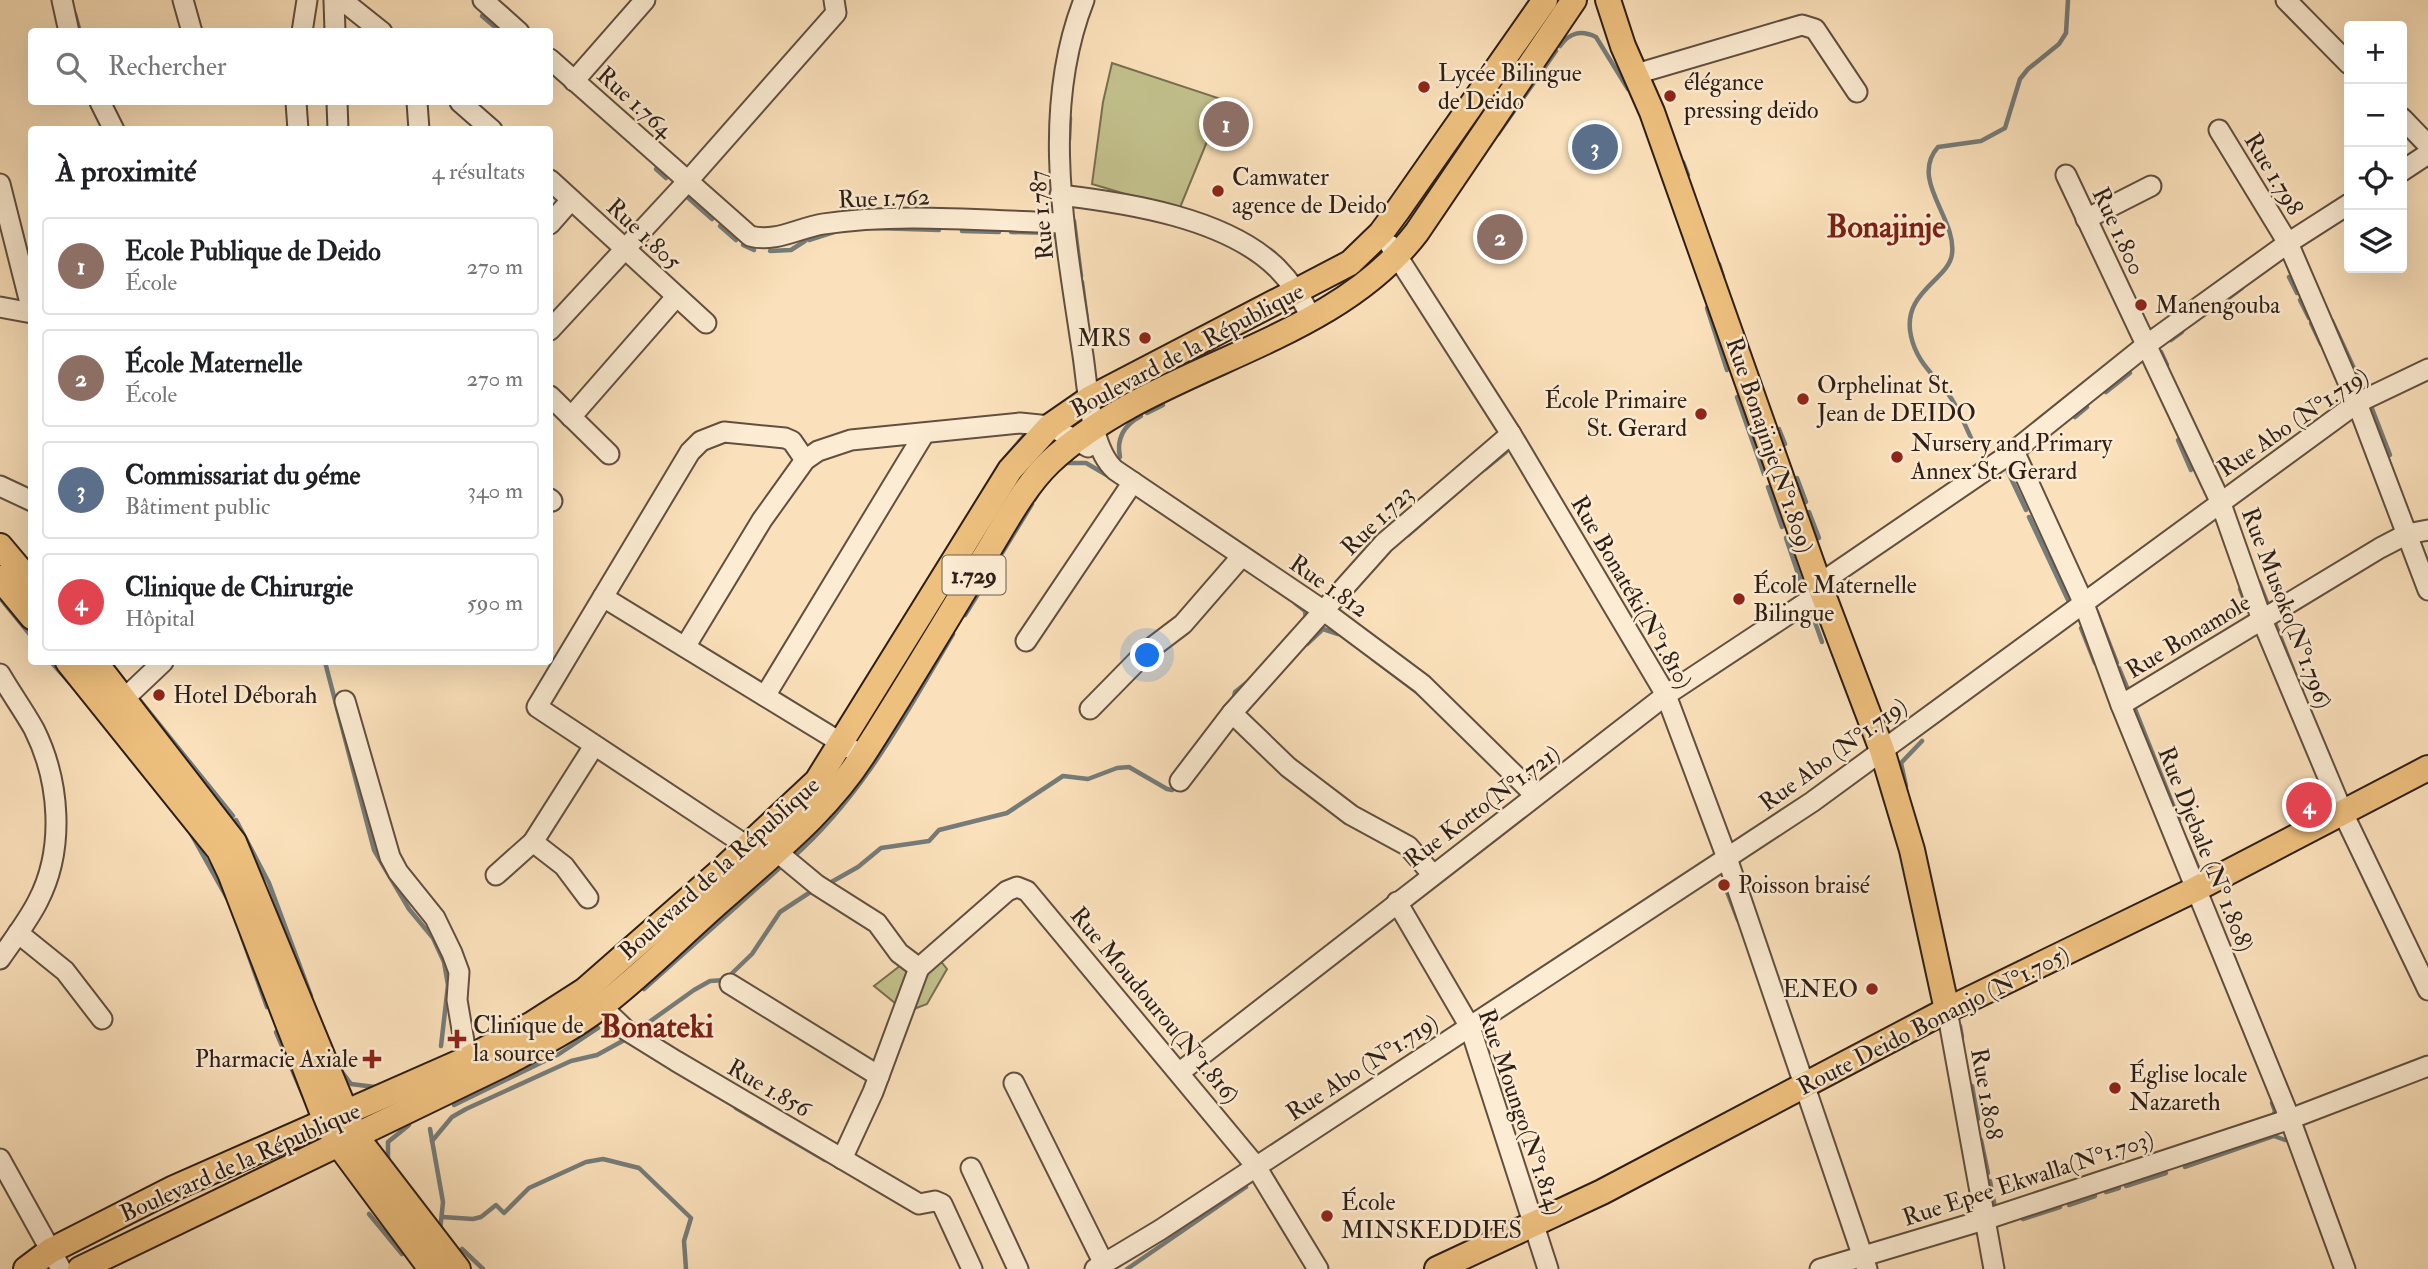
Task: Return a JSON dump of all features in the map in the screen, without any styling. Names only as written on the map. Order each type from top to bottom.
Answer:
[{"type":"main road","name":"Boulevard de la République","points":[[386,1107],[544,1044],[601,1006],[784,859],[827,804],[852,750],[989,502],[1030,444],[1050,426],[1089,399],[1350,262],[1381,233],[1545,0]]},
{"type":"main road","name":"Boulevard de la République","points":[[80,1269],[386,1107],[532,1024],[584,990],[852,750],[1032,483],[1086,434],[1191,376],[1311,317],[1374,277],[1398,255],[1417,232],[1574,0]]},
{"type":"main road","name":"Rue Bonajinje(N°1.809)","points":[[1586,0],[1602,25],[1623,46]]},
{"type":"main road","name":"Rue Bonajinje(N°1.809)","points":[[1608,0],[1882,750],[1912,850],[1947,1010]]},
{"type":"main road","points":[[1180,352],[1191,376]]},
{"type":"main road","points":[[0,546],[28,579]]},
{"type":"main road","points":[[0,578],[28,612]]},
{"type":"main road","points":[[70,665],[219,850],[342,1129],[421,1264]]},
{"type":"main road","points":[[98,665],[234,842],[332,1080],[342,1129],[373,1158],[458,1269]]},
{"type":"main road","name":"Route Deido Bonanjo (N°1.705)","points":[[1437,1269],[1602,1192],[1947,1010],[2196,889],[2428,768]]},
{"type":"main road","points":[[332,1080],[386,1107],[373,1158]]},
{"type":"main road","name":"Boulevard de la République","points":[[26,1269],[56,1260],[174,1188],[342,1129]]},
{"type":"street","points":[[62,0],[68,28]]},
{"type":"street","points":[[183,0],[191,28]]},
{"type":"street","points":[[303,28],[307,0]]},
{"type":"street","points":[[334,0],[335,28]]},
{"type":"street","points":[[342,0],[377,28]]},
{"type":"street","points":[[483,0],[514,28]]},
{"type":"street","points":[[574,81],[645,0]]},
{"type":"street","points":[[553,327],[687,182],[836,13],[834,0]]},
{"type":"street","name":"Rue 1.787","points":[[1084,0],[1068,54],[1062,100],[1060,195],[1089,399],[1086,434]]},
{"type":"street","points":[[2286,0],[2344,60]]},
{"type":"street","points":[[1636,74],[1802,25],[1815,29],[1857,92]]},
{"type":"street","name":"Rue 1.764","points":[[553,62],[687,182]]},
{"type":"street","points":[[102,105],[112,126]]},
{"type":"street","points":[[296,105],[298,126]]},
{"type":"street","points":[[337,105],[338,126]]},
{"type":"street","points":[[417,105],[419,126]]},
{"type":"street","points":[[463,105],[487,126]]},
{"type":"street","points":[[2407,123],[2428,145]]},
{"type":"street","name":"Rue 1.798","points":[[2219,130],[2288,243],[2357,403],[2428,590]]},
{"type":"street","points":[[2407,168],[2428,154]]},
{"type":"street","name":"Rue 1.800","points":[[2066,175],[2145,346]]},
{"type":"street","name":"Rue 1.762","points":[[687,182],[741,231],[760,239],[864,218],[1063,223]]},
{"type":"street","name":"Rue 1.805","points":[[553,183],[706,323]]},
{"type":"street","points":[[0,184],[28,296]]},
{"type":"street","points":[[2086,219],[2151,186]]},
{"type":"street","points":[[1060,195],[1136,206],[1178,217],[1218,232],[1276,267],[1297,291],[1311,317]]},
{"type":"street","points":[[553,221],[571,200]]},
{"type":"street","name":"Rue Kotto(N°1.721)","points":[[1180,1072],[1666,695],[2014,451],[2145,346],[2288,243],[2344,207]]},
{"type":"street","name":"Rue Bonatéki(N°1.810)","points":[[1381,233],[1398,255],[1511,434],[1666,695],[1727,858],[1866,1262]]},
{"type":"street","points":[[571,417],[676,297]]},
{"type":"street","points":[[0,307],[28,311]]},
{"type":"street","name":"Rue Musoko(N°1.796)","points":[[2145,346],[2220,501],[2262,620],[2343,813],[2428,990]]},
{"type":"street","name":"Rue Abo (N°1.719)","points":[[1099,1267],[1812,802],[2357,403],[2428,369]]},
{"type":"street","points":[[553,399],[609,454]]},
{"type":"street","points":[[685,647],[762,520],[805,460],[833,444],[851,440],[1012,423],[1050,426]]},
{"type":"street","name":"Rue 1.812","points":[[1050,426],[1086,434],[1101,454],[1133,482],[1324,611],[1449,707],[1535,795]]},
{"type":"street","points":[[747,846],[537,708],[672,477],[701,441],[724,432],[785,438],[792,441],[805,460]]},
{"type":"street","points":[[765,696],[924,434]]},
{"type":"street","name":"Rue 1.723","points":[[1180,780],[1232,713],[1384,543],[1511,434]]},
{"type":"street","name":"Rue Djebale (N° 1.808)","points":[[2014,451],[2084,604],[2121,705],[2290,1119],[2345,1269]]},
{"type":"street","points":[[1026,641],[1133,482]]},
{"type":"street","points":[[0,486],[28,499]]},
{"type":"street","name":"Rue Bonamole","points":[[2121,705],[2407,534],[2428,530]]},
{"type":"street","points":[[1090,709],[1125,671],[1183,624],[1242,556]]},
{"type":"street","points":[[603,597],[852,750]]},
{"type":"street","points":[[125,698],[160,665]]},
{"type":"street","points":[[0,674],[34,730],[55,805],[52,862],[39,900],[0,959]]},
{"type":"street","points":[[345,701],[390,857],[398,872],[435,918],[459,972],[457,1000],[467,1059]]},
{"type":"street","points":[[1232,713],[1288,767],[1351,815],[1408,846],[1432,874]]},
{"type":"street","points":[[496,875],[533,842],[594,746]]},
{"type":"street","points":[[533,842],[564,866],[588,898]]},
{"type":"street","points":[[784,859],[821,888],[877,923],[899,953],[919,968],[879,1076],[842,1159]]},
{"type":"street","name":"Rue Moudourou(N°1.816)","points":[[919,968],[1007,891],[1022,888],[1180,1072],[1255,1165],[1318,1269]]},
{"type":"street","name":"Rue Moungo(N°1.814)","points":[[1397,902],[1470,1027],[1548,1269]]},
{"type":"street","points":[[18,933],[65,971],[102,1019]]},
{"type":"street","points":[[730,984],[879,1076]]},
{"type":"street","name":"Rue 1.856","points":[[601,1006],[626,1030],[919,1204],[935,1201],[942,1205],[972,1269]]},
{"type":"street","name":"Rue 1.808","points":[[1947,1010],[1994,1269]]},
{"type":"street","name":"Rue Epee Ekwalla(N°1.703)","points":[[1820,1269],[1866,1262],[2290,1119],[2428,1066]]},
{"type":"street","points":[[1014,1083],[1099,1267]]},
{"type":"street","points":[[0,1159],[56,1260]]},
{"type":"street","points":[[971,1168],[1018,1269]]},
{"type":"shaded area","points":[[1112,63],[1224,100],[1179,210],[1092,184],[1103,102]]},
{"type":"shaded area","points":[[935,954],[947,969],[927,1004],[906,1012],[874,986],[914,955]]},
{"type":"waterway","points":[[1975,446],[1955,404],[1922,362],[1911,336],[1913,308],[1943,272],[1952,254],[1948,227],[1931,186],[1930,160],[1938,147],[1981,141],[2005,128],[2020,79],[2059,44],[2066,33],[2068,0]]},
{"type":"waterway","points":[[75,14],[79,28]]},
{"type":"waterway","points":[[482,16],[496,28]]},
{"type":"waterway","points":[[1560,46],[1576,34],[1585,33],[1596,37],[1628,89]]},
{"type":"waterway","points":[[1498,134],[1556,51]]},
{"type":"waterway","points":[[1069,140],[1070,118]]},
{"type":"waterway","points":[[1683,162],[1688,175]]},
{"type":"waterway","points":[[656,169],[666,178]]},
{"type":"waterway","points":[[685,195],[712,219]]},
{"type":"waterway","points":[[1074,221],[1081,276]]},
{"type":"waterway","points":[[720,226],[736,240]]},
{"type":"waterway","points":[[874,228],[939,230]]},
{"type":"waterway","points":[[962,231],[999,232]]},
{"type":"waterway","points":[[809,240],[834,232]]},
{"type":"waterway","points":[[1011,232],[1052,233],[1059,240]]},
{"type":"waterway","points":[[770,251],[791,250],[805,241]]},
{"type":"waterway","points":[[743,245],[754,250]]},
{"type":"waterway","points":[[1719,264],[1723,277]]},
{"type":"waterway","points":[[2289,277],[2297,293]]},
{"type":"waterway","points":[[1082,282],[1087,320]]},
{"type":"waterway","points":[[2226,300],[2242,288]]},
{"type":"waterway","points":[[2300,300],[2309,318]]},
{"type":"waterway","points":[[1707,308],[1727,370]]},
{"type":"waterway","points":[[2332,321],[2364,390],[2367,388]]},
{"type":"waterway","points":[[2311,323],[2321,344]]},
{"type":"waterway","points":[[2171,340],[2182,332]]},
{"type":"waterway","points":[[2161,352],[2167,365]]},
{"type":"waterway","points":[[2106,392],[2130,373]]},
{"type":"waterway","points":[[1737,397],[1764,474]]},
{"type":"waterway","points":[[2373,404],[2371,406],[2390,455]]},
{"type":"waterway","points":[[1147,413],[1163,405]]},
{"type":"waterway","points":[[2075,417],[2087,407]]},
{"type":"waterway","points":[[1120,457],[1120,438],[1130,424],[1141,416]]},
{"type":"waterway","points":[[1779,429],[1785,444]]},
{"type":"waterway","points":[[1005,458],[1029,430]]},
{"type":"waterway","points":[[2178,440],[2191,470]]},
{"type":"waterway","points":[[1485,469],[1506,452]]},
{"type":"waterway","points":[[1066,463],[1086,463],[1110,477]]},
{"type":"waterway","points":[[2008,472],[2026,510]]},
{"type":"waterway","points":[[1797,478],[1806,502]]},
{"type":"waterway","points":[[1768,487],[1782,527]]},
{"type":"waterway","points":[[1408,535],[1462,488]]},
{"type":"waterway","points":[[1034,500],[1041,489]]},
{"type":"waterway","points":[[991,571],[1032,504]]},
{"type":"waterway","points":[[1809,512],[1819,538]]},
{"type":"waterway","points":[[2029,517],[2069,602]]},
{"type":"waterway","points":[[1786,538],[1805,594]]},
{"type":"waterway","points":[[965,615],[986,581]]},
{"type":"waterway","points":[[2259,582],[2270,610]]},
{"type":"waterway","points":[[2240,589],[2247,607]]},
{"type":"waterway","points":[[0,598],[28,632]]},
{"type":"waterway","points":[[1295,603],[1305,611],[1306,621]]},
{"type":"waterway","points":[[1811,611],[1822,642]]},
{"type":"waterway","points":[[2097,612],[2117,663]]},
{"type":"waterway","points":[[2273,618],[2293,669]]},
{"type":"waterway","points":[[2081,628],[2095,663]]},
{"type":"waterway","points":[[1307,644],[1323,629],[1338,634]]},
{"type":"waterway","points":[[791,859],[817,835],[861,781],[900,724],[953,634]]},
{"type":"waterway","points":[[1373,659],[1422,696]]},
{"type":"waterway","points":[[54,665],[69,682]]},
{"type":"waterway","points":[[326,665],[374,850],[409,909],[433,938],[444,962],[448,985],[441,1046]]},
{"type":"waterway","points":[[2119,668],[2129,692]]},
{"type":"waterway","points":[[2293,670],[2302,690]]},
{"type":"waterway","points":[[1233,703],[1235,692],[1250,680]]},
{"type":"waterway","points":[[138,698],[233,816]]},
{"type":"waterway","points":[[2135,709],[2179,820]]},
{"type":"waterway","points":[[1906,786],[1901,763],[1922,741]]},
{"type":"waterway","points":[[826,885],[858,867],[881,848],[929,841],[939,830],[1007,813],[1063,776],[1088,779],[1117,768],[1129,767],[1167,789],[1172,790],[1178,785]]},
{"type":"waterway","points":[[236,820],[269,883],[311,996]]},
{"type":"waterway","points":[[190,832],[227,898]]},
{"type":"waterway","points":[[2187,842],[2199,870]]},
{"type":"waterway","points":[[644,989],[784,864]]},
{"type":"waterway","points":[[1722,879],[1738,920]]},
{"type":"waterway","points":[[638,1030],[694,990],[710,981],[725,980],[752,954],[780,912],[815,889]]},
{"type":"waterway","points":[[242,937],[267,1007]]},
{"type":"waterway","points":[[1960,1026],[1962,1037]]},
{"type":"waterway","points":[[454,1105],[559,1054],[598,1028]]},
{"type":"waterway","points":[[276,1032],[303,1095]]},
{"type":"waterway","points":[[432,1141],[452,1117],[466,1109],[571,1061],[597,1055],[628,1038]]},
{"type":"waterway","points":[[342,1072],[351,1084],[375,1087]]},
{"type":"waterway","points":[[1972,1086],[1978,1119]]},
{"type":"waterway","points":[[2272,1103],[2275,1111],[2272,1119]]},
{"type":"waterway","points":[[736,1108],[825,1160]]},
{"type":"waterway","points":[[388,1160],[388,1142],[409,1125]]},
{"type":"waterway","points":[[430,1129],[443,1202],[440,1231]]},
{"type":"waterway","points":[[2185,1167],[2274,1136],[2285,1140]]},
{"type":"waterway","points":[[1981,1140],[1988,1173]]},
{"type":"waterway","points":[[443,1217],[473,1219],[481,1217],[496,1205],[504,1213],[529,1188],[586,1162],[603,1159],[639,1168],[691,1218],[684,1241],[686,1269]]},
{"type":"waterway","points":[[2126,1186],[2166,1173]]},
{"type":"waterway","points":[[1990,1181],[1995,1208]]},
{"type":"waterway","points":[[1127,1269],[1246,1187]]},
{"type":"waterway","points":[[2106,1192],[2119,1188]]},
{"type":"waterway","points":[[2069,1205],[2095,1196]]},
{"type":"waterway","points":[[2023,1219],[2060,1207]]},
{"type":"waterway","points":[[369,1214],[402,1254]]},
{"type":"waterway","points":[[462,1249],[483,1269]]},
{"type":"place","name":"Lycée Bilingue de Deido","points":[[1424,87]]},
{"type":"place","name":"élégance pressing deïdo","points":[[1670,96]]},
{"type":"place","name":"Ecole Publique de Deido","points":[[1226,124]]},
{"type":"place","name":"Commissariat du 9éme","points":[[1595,147]]},
{"type":"place","name":"Camwater agence de Deido","points":[[1218,191]]},
{"type":"place","name":"École Maternelle","points":[[1500,237]]},
{"type":"place","name":"Manengouba","points":[[2141,305]]},
{"type":"place","name":"MRS","points":[[1145,338]]},
{"type":"place","name":"Orphelinat St. Jean de DEIDO","points":[[1803,399]]},
{"type":"place","name":"École Primaire St. Gerard","points":[[1701,414]]},
{"type":"place","name":"Nursery and Primary Annex St. Gerard","points":[[1897,457]]},
{"type":"place","name":"École Maternelle Bilingue","points":[[1739,599]]},
{"type":"place","name":"Hotel Déborah","points":[[159,695]]},
{"type":"place","name":"Clinique de Chirurgie","points":[[2309,805]]},
{"type":"place","name":"Poisson braisé","points":[[1724,885]]},
{"type":"place","name":"ENEO","points":[[1872,989]]},
{"type":"place","name":"Clinique de la source","points":[[457,1039]]},
{"type":"place","name":"Pharmacie Axiale","points":[[372,1059]]},
{"type":"place","name":"Église locale Nazareth","points":[[2115,1088]]},
{"type":"place","name":"École MINSKEDDIES","points":[[1327,1216]]},
{"type":"district","name":"Bonajinje","points":[[1886,226]]},
{"type":"district","name":"Bonateki","points":[[657,1026]]}]
